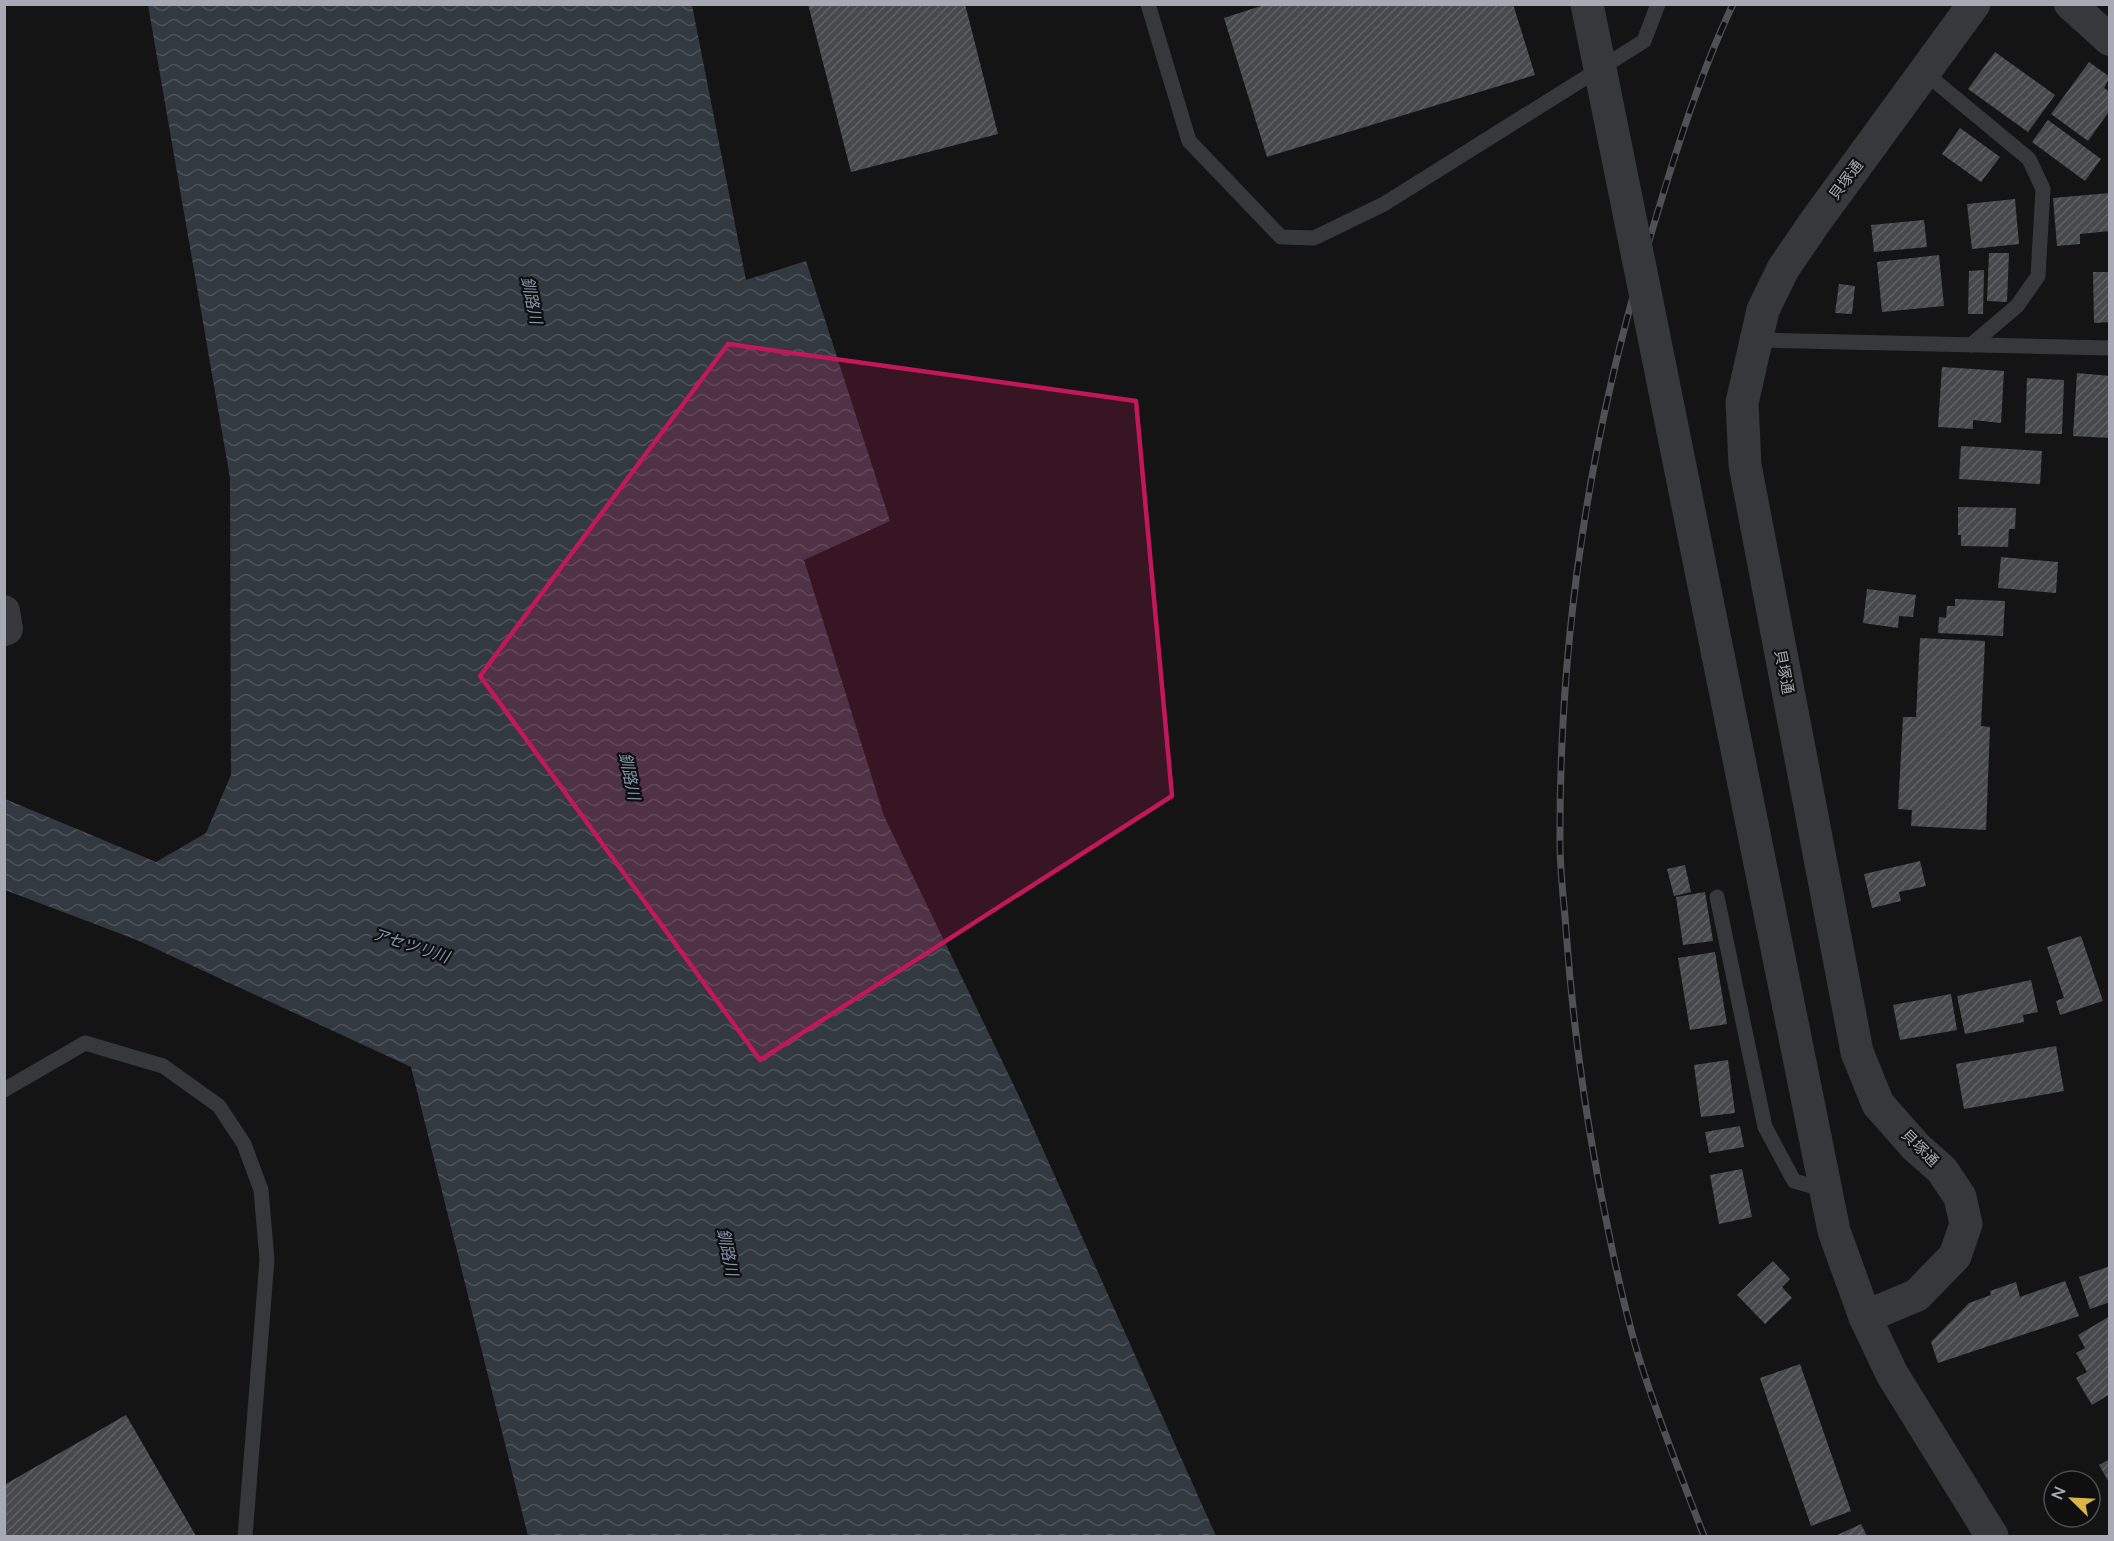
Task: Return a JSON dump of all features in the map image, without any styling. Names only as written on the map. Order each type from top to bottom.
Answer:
[{"type":"street","points":[[1587,4],[1834,1231],[1865,1317],[1892,1374],[1992,1536]]},
{"type":"street","name":"貝塚通","points":[[1865,1317],[1917,1295],[1955,1256],[1966,1224],[1960,1197],[1942,1170],[1916,1147],[1878,1104],[1857,1052],[1745,465],[1742,403],[1754,340],[1763,310],[1783,269],[1974,4]]},
{"type":"street","points":[[2070,4],[2109,40]]},
{"type":"street","points":[[4,611],[7,629],[4,630]]},
{"type":"lane","points":[[1148,4],[1189,141],[1281,237],[1314,238],[1384,204],[1644,41],[1658,4]]},
{"type":"lane","points":[[1924,72],[2029,159],[2043,189],[2038,276],[2017,306],[1971,345]]},
{"type":"lane","points":[[1754,340],[2109,348]]},
{"type":"lane","points":[[1717,897],[1765,1127],[1794,1181],[1826,1190]]},
{"type":"lane","points":[[4,1090],[85,1043],[163,1066],[219,1106],[244,1144],[261,1190],[267,1260],[245,1536]]},
{"type":"highlighted area","points":[[728,344],[1136,401],[1172,796],[760,1060],[480,676]]},
{"type":"water","points":[[148,5],[692,5],[746,280],[806,261],[890,521],[804,560],[884,816],[1019,1096],[1216,1536],[528,1536],[411,1067],[137,940],[5,890],[5,799],[156,862],[206,833],[231,775],[230,478]]},
{"type":"building","points":[[808,4],[965,4],[998,134],[851,172]]},
{"type":"building","points":[[1267,4],[1513,4],[1535,75],[1267,157],[1224,18]]},
{"type":"building","points":[[1995,52],[2055,95],[2028,132],[1968,89]]},
{"type":"building","points":[[2089,62],[2110,77],[2104,88],[2110,92],[2110,110],[2088,141],[2051,114]]},
{"type":"building","points":[[2048,120],[2101,159],[2085,181],[2032,142]]},
{"type":"building","points":[[1960,128],[2000,157],[1981,182],[1942,154]]},
{"type":"building","points":[[2110,193],[2110,231],[2080,234],[2080,244],[2057,246],[2053,198]]},
{"type":"building","points":[[2015,199],[2019,244],[1972,249],[1967,204]]},
{"type":"building","points":[[1924,220],[1927,247],[1874,252],[1871,225]]},
{"type":"building","points":[[1989,253],[2009,253],[2007,302],[1987,301]]},
{"type":"building","points":[[1939,255],[1944,306],[1882,312],[1877,262]]},
{"type":"building","points":[[1984,270],[1983,314],[1968,314],[1969,271]]},
{"type":"building","points":[[2093,272],[2110,272],[2110,322],[2094,323]]},
{"type":"building","points":[[1839,284],[1855,286],[1852,314],[1835,313]]},
{"type":"building","points":[[1942,367],[2004,371],[2001,423],[1973,420],[1973,429],[1938,427]]},
{"type":"building","points":[[2077,373],[2110,376],[2110,438],[2073,436]]},
{"type":"building","points":[[2027,378],[2064,380],[2062,434],[2025,433]]},
{"type":"building","points":[[1961,446],[2042,451],[2040,484],[1959,479]]},
{"type":"building","points":[[1958,507],[2016,508],[2015,529],[2009,529],[2008,547],[1961,546],[1961,535],[1958,535]]},
{"type":"building","points":[[2001,557],[2058,562],[2056,593],[1998,588]]},
{"type":"building","points":[[1867,589],[1916,595],[1913,617],[1899,616],[1898,628],[1863,623]]},
{"type":"building","points":[[1955,599],[2005,601],[2003,636],[1938,633],[1939,617],[1946,618],[1947,606],[1955,606]]},
{"type":"building","points":[[1920,638],[1985,641],[1981,726],[1990,727],[1986,830],[1911,826],[1912,810],[1898,809],[1903,717],[1916,717]]},
{"type":"building","points":[[1920,861],[1926,886],[1899,892],[1901,901],[1872,908],[1864,874]]},
{"type":"building","points":[[1685,865],[1691,892],[1674,896],[1667,869]]},
{"type":"building","points":[[1705,892],[1713,941],[1683,945],[1676,897]]},
{"type":"building","points":[[2081,936],[2103,1001],[2060,1015],[2056,1001],[2064,998],[2047,947]]},
{"type":"building","points":[[1715,952],[1727,1024],[1690,1030],[1678,958]]},
{"type":"building","points":[[2031,980],[2038,1012],[2023,1015],[2024,1022],[1965,1034],[1957,996]]},
{"type":"building","points":[[1951,994],[1957,1030],[1900,1040],[1893,1005]]},
{"type":"building","points":[[2056,1046],[2064,1091],[1964,1109],[1956,1064]]},
{"type":"building","points":[[1728,1060],[1735,1113],[1701,1117],[1694,1065]]},
{"type":"building","points":[[1740,1126],[1744,1147],[1709,1153],[1705,1132]]},
{"type":"building","points":[[1742,1169],[1752,1217],[1719,1224],[1710,1175]]},
{"type":"building","points":[[1773,1261],[1790,1279],[1782,1287],[1792,1298],[1765,1324],[1737,1295]]},
{"type":"building","points":[[2110,1266],[2110,1302],[2090,1309],[2079,1277]]},
{"type":"building","points":[[2065,1281],[2079,1316],[1938,1363],[1931,1342],[1969,1303],[1991,1295],[1990,1291],[2016,1282],[2020,1297]]},
{"type":"building","points":[[2110,1316],[2110,1394],[2092,1405],[2076,1378],[2087,1372],[2076,1353],[2085,1348],[2078,1335]]},
{"type":"building","points":[[1800,1364],[1851,1511],[1811,1526],[1760,1378]]},
{"type":"building","points":[[126,1415],[196,1536],[4,1536],[4,1485]]},
{"type":"building","points":[[2110,1459],[2110,1484],[2102,1469],[2099,1465]]},
{"type":"building","points":[[1861,1524],[1867,1536],[1835,1536]]},
{"type":"railway","points":[[1704,1536],[1639,1358],[1621,1289],[1597,1173],[1582,1082],[1568,961],[1560,854],[1561,769],[1571,621],[1593,474],[1607,401],[1624,329],[1673,162],[1707,66],[1733,4]]},
{"type":"water label","name":"釧路川","points":[[532,300]]},
{"type":"water label","name":"釧路川","points":[[630,776]]},
{"type":"water label","name":"アセツリ川","points":[[411,945]]},
{"type":"water label","name":"釧路川","points":[[728,1252]]}]
